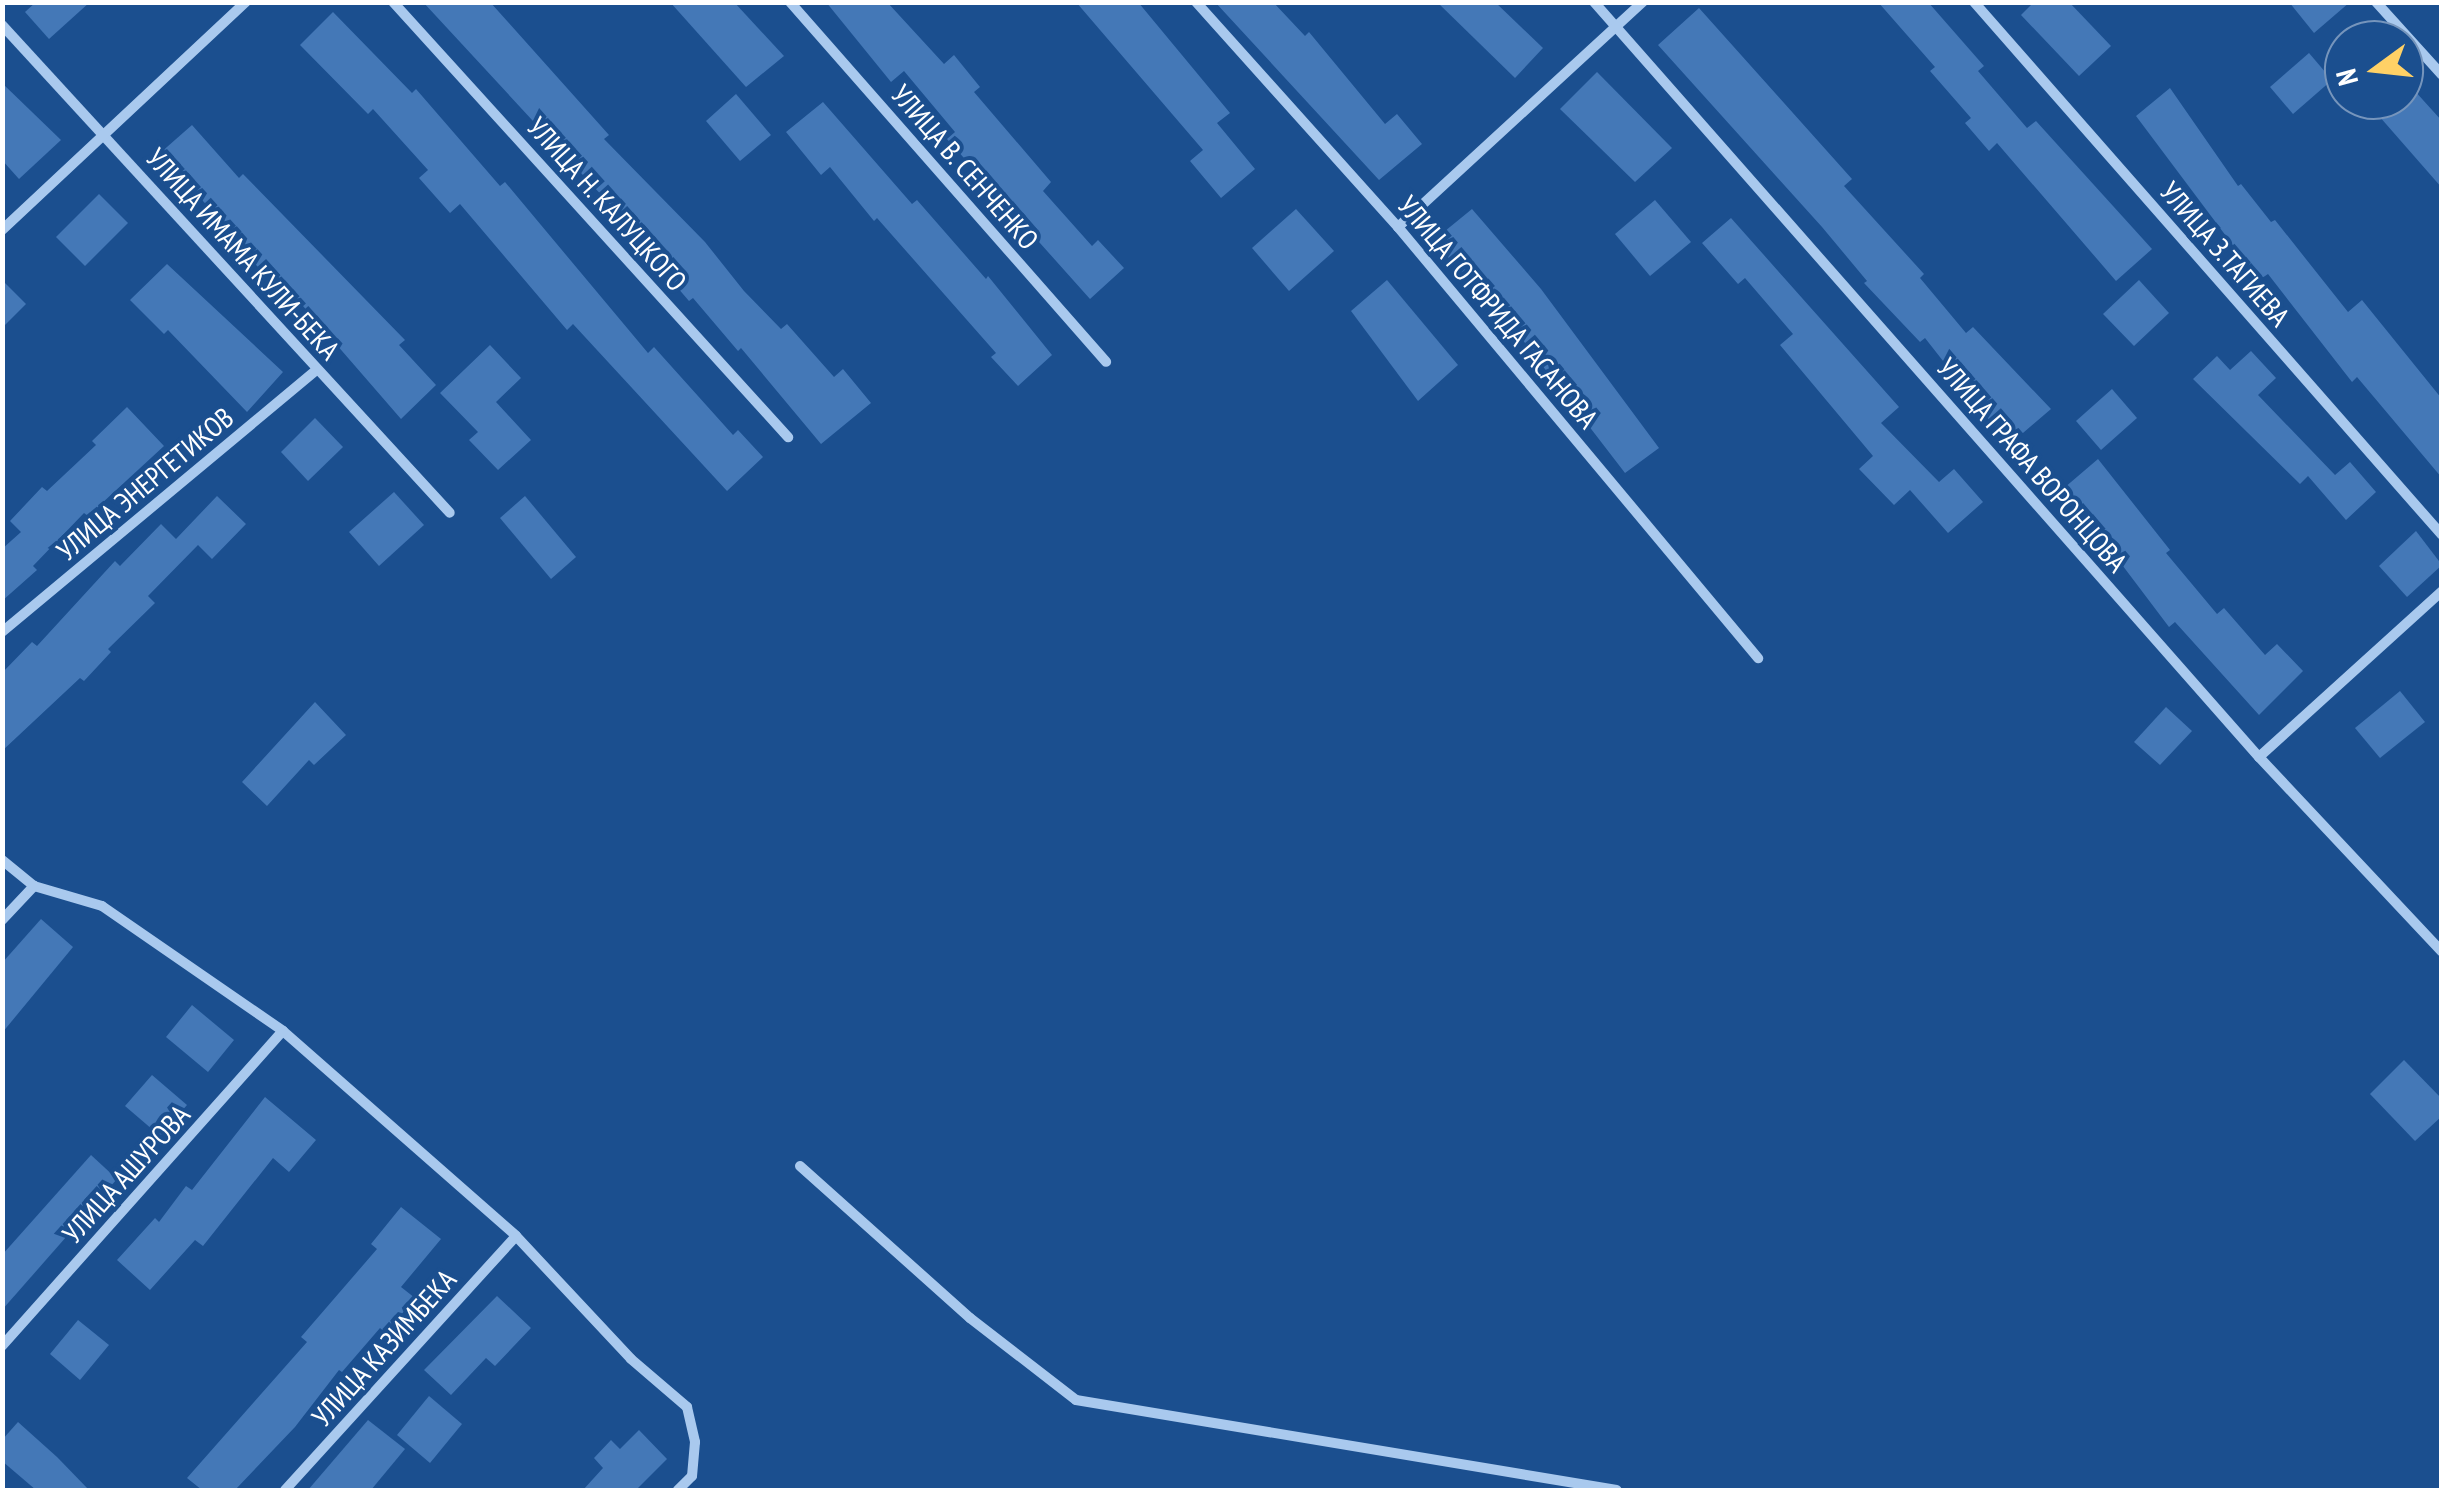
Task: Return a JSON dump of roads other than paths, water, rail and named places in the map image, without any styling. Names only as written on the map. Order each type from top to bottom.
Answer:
[{"type":"street","points":[[2,230],[246,2]]},
{"type":"street","name":"УЛИЦА Н. КАЛУЦКОГО","points":[[393,2],[788,436]]},
{"type":"street","name":"УЛИЦА В. СЕНЧЕНКО","points":[[790,2],[1106,362]]},
{"type":"street","name":"УЛИЦА ГОТФРИДА ГАСАНОВА","points":[[1196,2],[1398,227],[1758,658]]},
{"type":"street","name":"УЛИЦА ГРАФА ВОРОНЦОВА","points":[[1594,2],[2259,757],[2442,952]]},
{"type":"street","points":[[1398,227],[1642,2]]},
{"type":"street","name":"УЛИЦА З.ТАГИЕВА","points":[[1974,2],[2442,535]]},
{"type":"street","points":[[2376,2],[2442,75]]},
{"type":"street","name":"УЛИЦА ИМАМА КУЛИ-БЕКА","points":[[2,25],[450,513]]},
{"type":"street","name":"УЛИЦА ЭНЕРГЕТИКОВ","points":[[2,632],[316,370]]},
{"type":"street","points":[[2259,757],[2442,591]]},
{"type":"street","points":[[2,860],[34,886],[102,906],[283,1032],[516,1236],[631,1360],[687,1407],[695,1442],[692,1476],[678,1490]]},
{"type":"street","points":[[2,920],[34,886]]},
{"type":"street","name":"УЛИЦА АШУРОВА","points":[[2,1346],[283,1032]]},
{"type":"street","points":[[800,1166],[970,1318],[1076,1400],[1617,1490]]},
{"type":"street","name":"УЛИЦА КАЗИМБЕКА","points":[[285,1490],[516,1236]]}]
